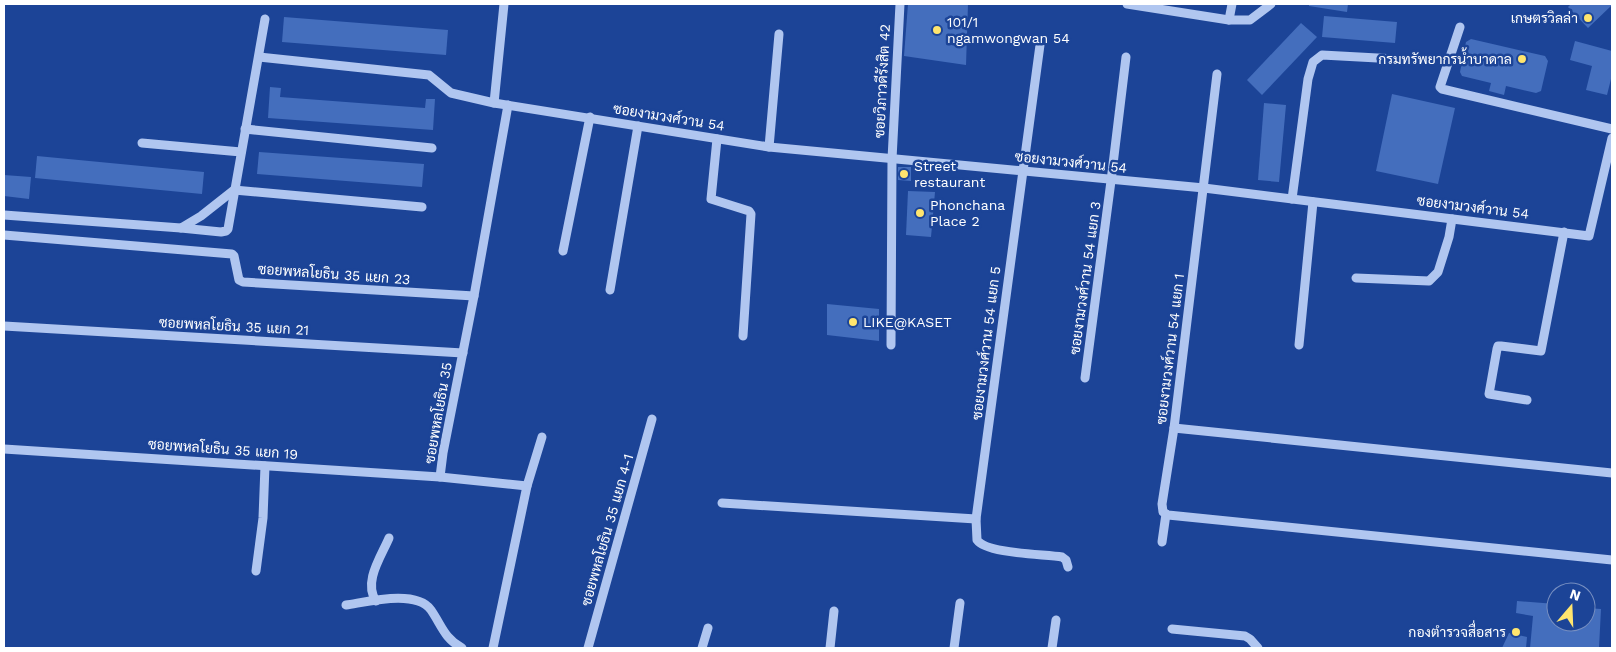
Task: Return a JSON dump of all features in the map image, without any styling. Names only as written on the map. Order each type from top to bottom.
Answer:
[{"type":"street","points":[[494,103],[504,4]]},
{"type":"street","name":"ซอยวิภาวดีรังสิต 42","points":[[890,345],[892,159],[900,4]]},
{"type":"street","points":[[1127,4],[1172,8],[1229,20],[1250,20],[1270,4]]},
{"type":"street","points":[[1229,20],[1232,4]]},
{"type":"street","points":[[4,216],[226,231],[228,229],[265,19]]},
{"type":"street","points":[[1460,27],[1440,86],[1442,89],[1612,129]]},
{"type":"street","points":[[769,147],[779,34]]},
{"type":"street","name":"ซอยงามวงศ์วาน 54 แยก 5","points":[[1040,44],[976,519],[977,540],[984,546],[1011,552],[1062,557],[1066,560],[1068,567]]},
{"type":"street","points":[[1292,199],[1308,78],[1313,62],[1322,55],[1396,59]]},
{"type":"street","name":"ซอยงามวงศ์วาน 54","points":[[259,57],[429,75],[451,93],[494,103],[769,147],[1022,170],[1111,181],[1204,188],[1589,236],[1612,138]]},
{"type":"street","name":"ซอยงามวงศ์วาน 54 แยก 3","points":[[1085,378],[1126,57]]},
{"type":"street","name":"ซอยงามวงศ์วาน 54 แยก 1","points":[[1162,542],[1164,513],[1162,504],[1174,428],[1217,74]]},
{"type":"street","name":"ซอยพหลโยธิน 35","points":[[508,105],[440,477],[527,486]]},
{"type":"street","points":[[563,251],[590,117]]},
{"type":"street","points":[[610,290],[638,126]]},
{"type":"street","points":[[245,129],[432,148]]},
{"type":"street","points":[[718,139],[711,199],[749,211],[751,214],[743,336]]},
{"type":"street","points":[[142,143],[241,152]]},
{"type":"street","points":[[182,228],[201,216],[234,190],[422,207]]},
{"type":"street","points":[[1298,345],[1313,202]]},
{"type":"street","points":[[1356,278],[1429,281],[1438,272],[1449,237],[1452,218]]},
{"type":"street","points":[[1527,400],[1489,394],[1497,349],[1498,346],[1501,346],[1541,351],[1564,232]]},
{"type":"street","name":"ซอยพหลโยธิน 35 แยก 23","points":[[4,235],[232,254],[239,280],[243,282],[474,296]]},
{"type":"street","name":"ซอยพหลโยธิน 35 แยก 21","points":[[4,326],[463,353]]},
{"type":"street","name":"ซอยพหลโยธิน 35 แยก 4-1","points":[[588,648],[652,419]]},
{"type":"street","points":[[1174,428],[1612,473]]},
{"type":"street","points":[[493,648],[527,486],[542,437]]},
{"type":"street","name":"ซอยพหลโยธิน 35 แยก 19","points":[[4,449],[440,477]]},
{"type":"street","points":[[256,571],[263,518],[265,466]]},
{"type":"street","points":[[722,503],[976,519]]},
{"type":"street","points":[[1164,513],[1612,560]]},
{"type":"street","points":[[376,601],[372,595],[372,579],[389,538]]},
{"type":"street","points":[[346,605],[402,598],[423,603],[429,608],[451,642],[462,648]]},
{"type":"street","points":[[954,648],[960,603]]},
{"type":"street","points":[[830,648],[834,611]]},
{"type":"street","points":[[1052,648],[1056,620]]},
{"type":"street","points":[[702,648],[708,628]]},
{"type":"street","points":[[1172,629],[1245,636],[1258,648]]},
{"type":"building","name":"101/1 ngamwongwan 54","points":[[908,4],[968,4],[966,65],[904,56]]},
{"type":"building","points":[[1309,4],[1348,4],[1347,12],[1309,6]]},
{"type":"building","name":"เกษตรวิลล่า","points":[[1571,4],[1612,5],[1588,28],[1568,7]]},
{"type":"building","points":[[1324,16],[1397,22],[1395,43],[1322,37]]},
{"type":"building","points":[[284,17],[448,30],[446,55],[282,42]]},
{"type":"building","points":[[1301,23],[1317,37],[1262,95],[1247,80]]},
{"type":"building","points":[[1471,39],[1545,56],[1548,61],[1541,91],[1536,93],[1506,86],[1504,95],[1489,91],[1491,83],[1462,76],[1460,72],[1466,42]]},
{"type":"building","points":[[1575,41],[1612,51],[1612,75],[1607,95],[1586,90],[1592,66],[1570,60]]},
{"type":"building","points":[[270,87],[281,88],[280,97],[425,108],[426,99],[435,99],[433,130],[268,118]]},
{"type":"building","points":[[1392,94],[1455,108],[1438,184],[1376,171]]},
{"type":"building","points":[[1264,103],[1286,105],[1279,182],[1258,180]]},
{"type":"building","points":[[259,152],[424,164],[422,187],[257,174]]},
{"type":"building","points":[[37,156],[204,172],[202,194],[35,178]]},
{"type":"building","name":"Street restaurant","points":[[898,167],[911,167],[911,181],[898,180]]},
{"type":"building","points":[[4,175],[31,177],[29,199],[4,196]]},
{"type":"building","name":"Phonchana Place 2","points":[[908,191],[935,192],[931,237],[906,235]]},
{"type":"building","name":"LIKE@KASET","points":[[827,304],[879,309],[879,341],[827,335]]},
{"type":"building","points":[[1517,601],[1546,603],[1546,632],[1596,632],[1596,609],[1601,609],[1599,648],[1530,648],[1533,616],[1516,613]]},
{"type":"building","points":[[1509,633],[1527,637],[1526,648],[1502,648]]},
{"type":"place","name":"เกษตรวิลล่า","points":[[1588,18]]},
{"type":"place","name":"101/1 ngamwongwan 54","points":[[937,30]]},
{"type":"place","name":"กรมทรัพยากรน้ำบาดาล","points":[[1522,59]]},
{"type":"place","name":"Street restaurant","points":[[904,174]]},
{"type":"place","name":"Phonchana Place 2","points":[[920,213]]},
{"type":"place","name":"LIKE@KASET","points":[[853,322]]},
{"type":"place","name":"กองตำรวจสื่อสาร","points":[[1516,632]]}]
